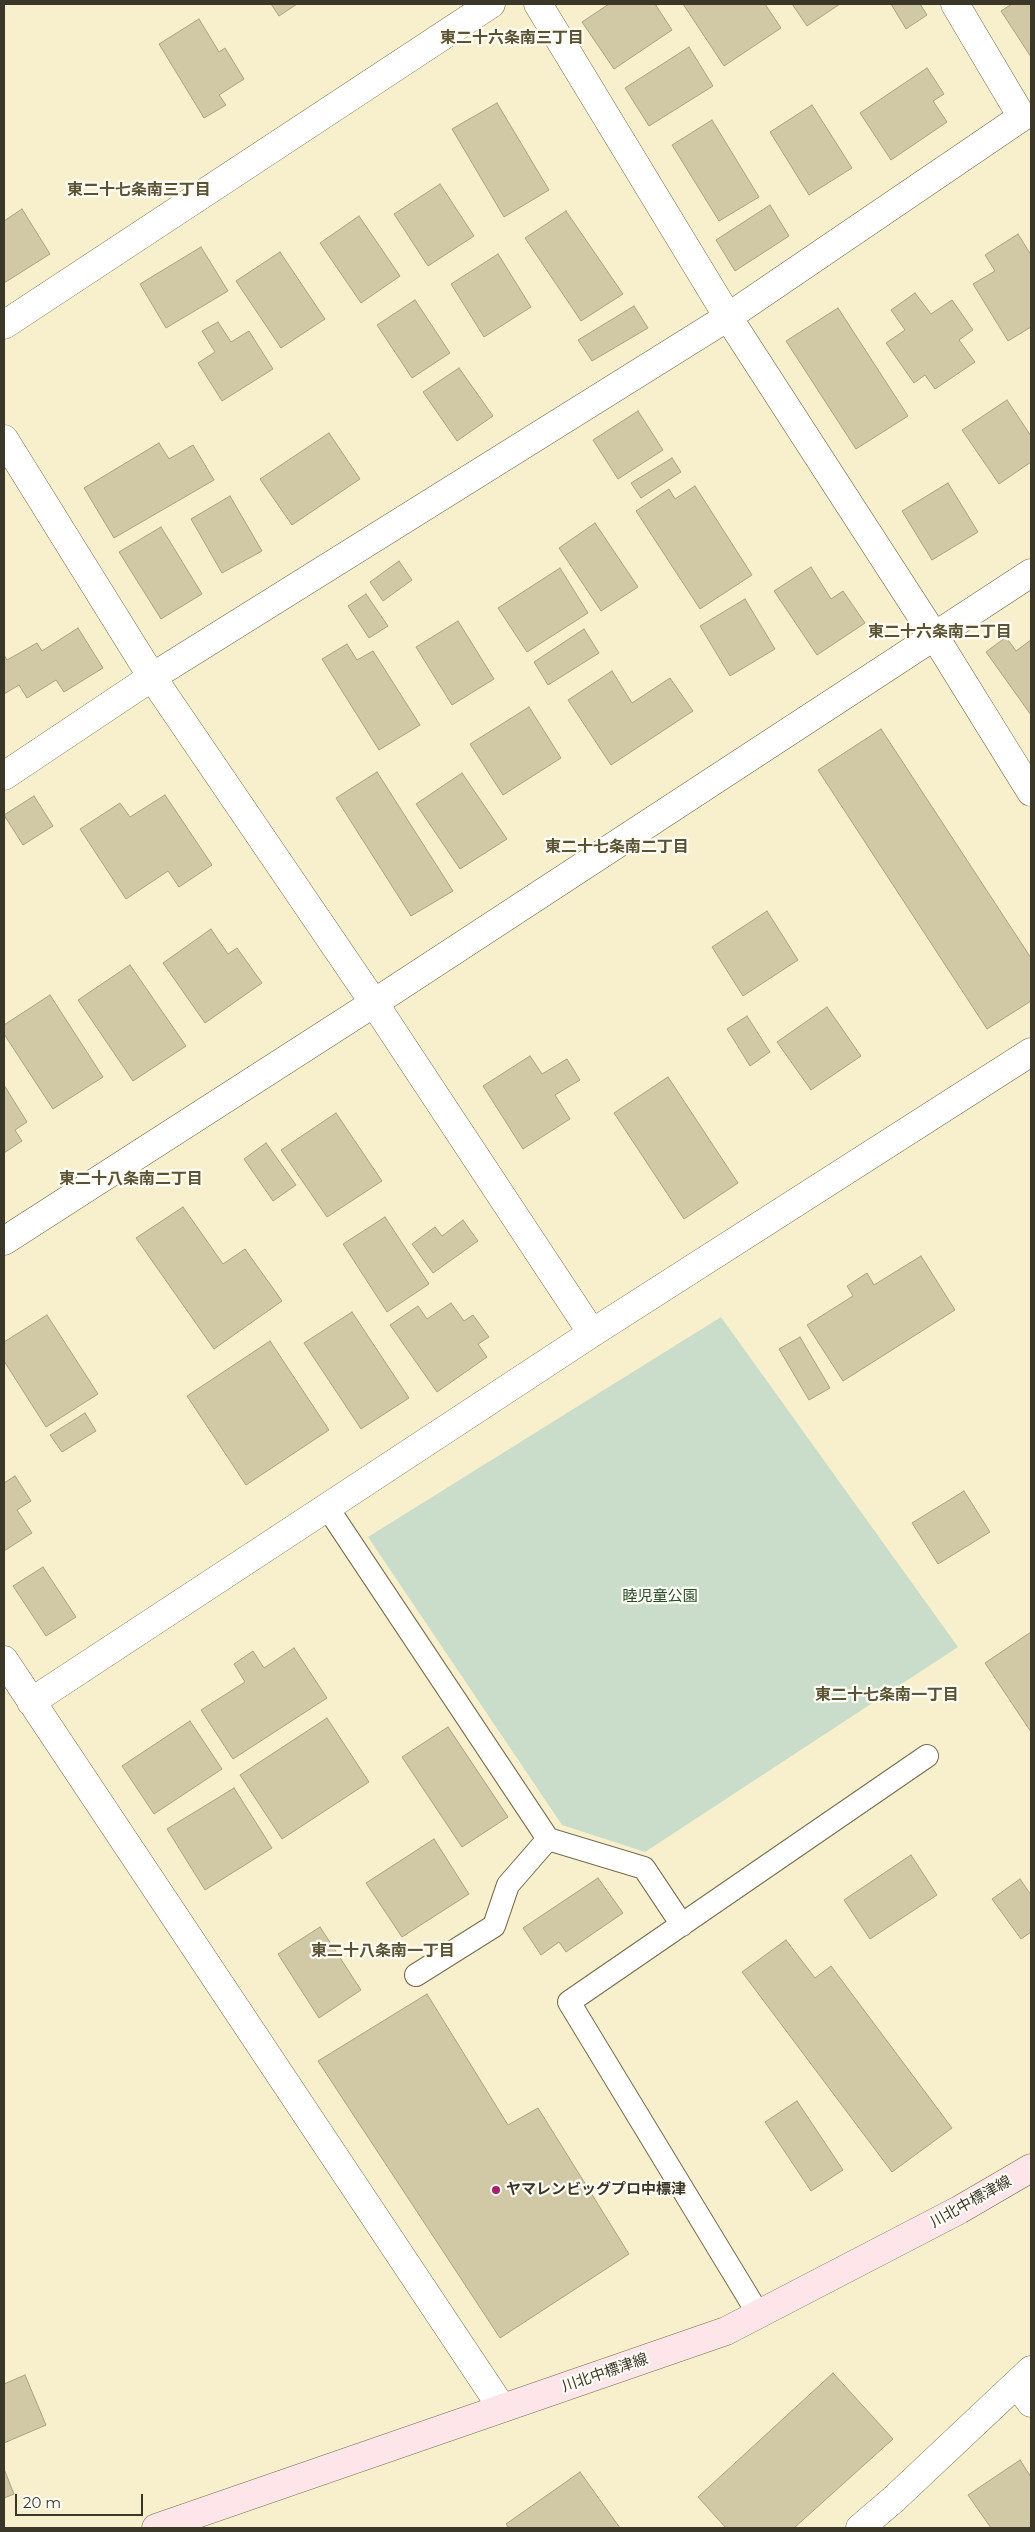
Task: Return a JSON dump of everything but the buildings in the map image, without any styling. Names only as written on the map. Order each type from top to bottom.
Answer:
[{"type":"main road","name":"川北中標津線","points":[[156,2528],[726,2331],[959,2210],[1031,2168]]},
{"type":"street","points":[[4,325],[491,4]]},
{"type":"street","points":[[538,4],[728,317],[935,637],[1031,792]]},
{"type":"street","points":[[4,776],[152,677],[728,317],[1022,117],[955,4]]},
{"type":"street","points":[[4,439],[152,677],[374,1003],[592,1334]]},
{"type":"street","points":[[4,1241],[374,1003],[1031,574]]},
{"type":"street","points":[[31,1702],[592,1334],[1031,1052]]},
{"type":"street","points":[[4,1660],[502,2408]]},
{"type":"street","points":[[860,2528],[1026,2385]]},
{"type":"lane","points":[[328,1507],[548,1839],[644,1868],[682,1925]]},
{"type":"lane","points":[[759,2315],[569,2002],[927,1756]]},
{"type":"lane","points":[[416,1975],[494,1926],[508,1885],[548,1839]]},
{"type":"green space","name":"睦児童公園","points":[[721,1317],[958,1647],[645,1852],[562,1825],[368,1537]]},
{"type":"place","name":"ヤマレンビッグプロ中標津","points":[[496,2190]]},
{"type":"district","name":"東二十六条南三丁目","points":[[512,38]]},
{"type":"district","name":"東二十七条南三丁目","points":[[139,190]]},
{"type":"district","name":"東二十六条南二丁目","points":[[940,632]]},
{"type":"district","name":"東二十七条南二丁目","points":[[617,847]]},
{"type":"district","name":"東二十八条南二丁目","points":[[131,1179]]},
{"type":"district","name":"東二十七条南一丁目","points":[[887,1695]]},
{"type":"district","name":"東二十八条南一丁目","points":[[383,1951]]}]
